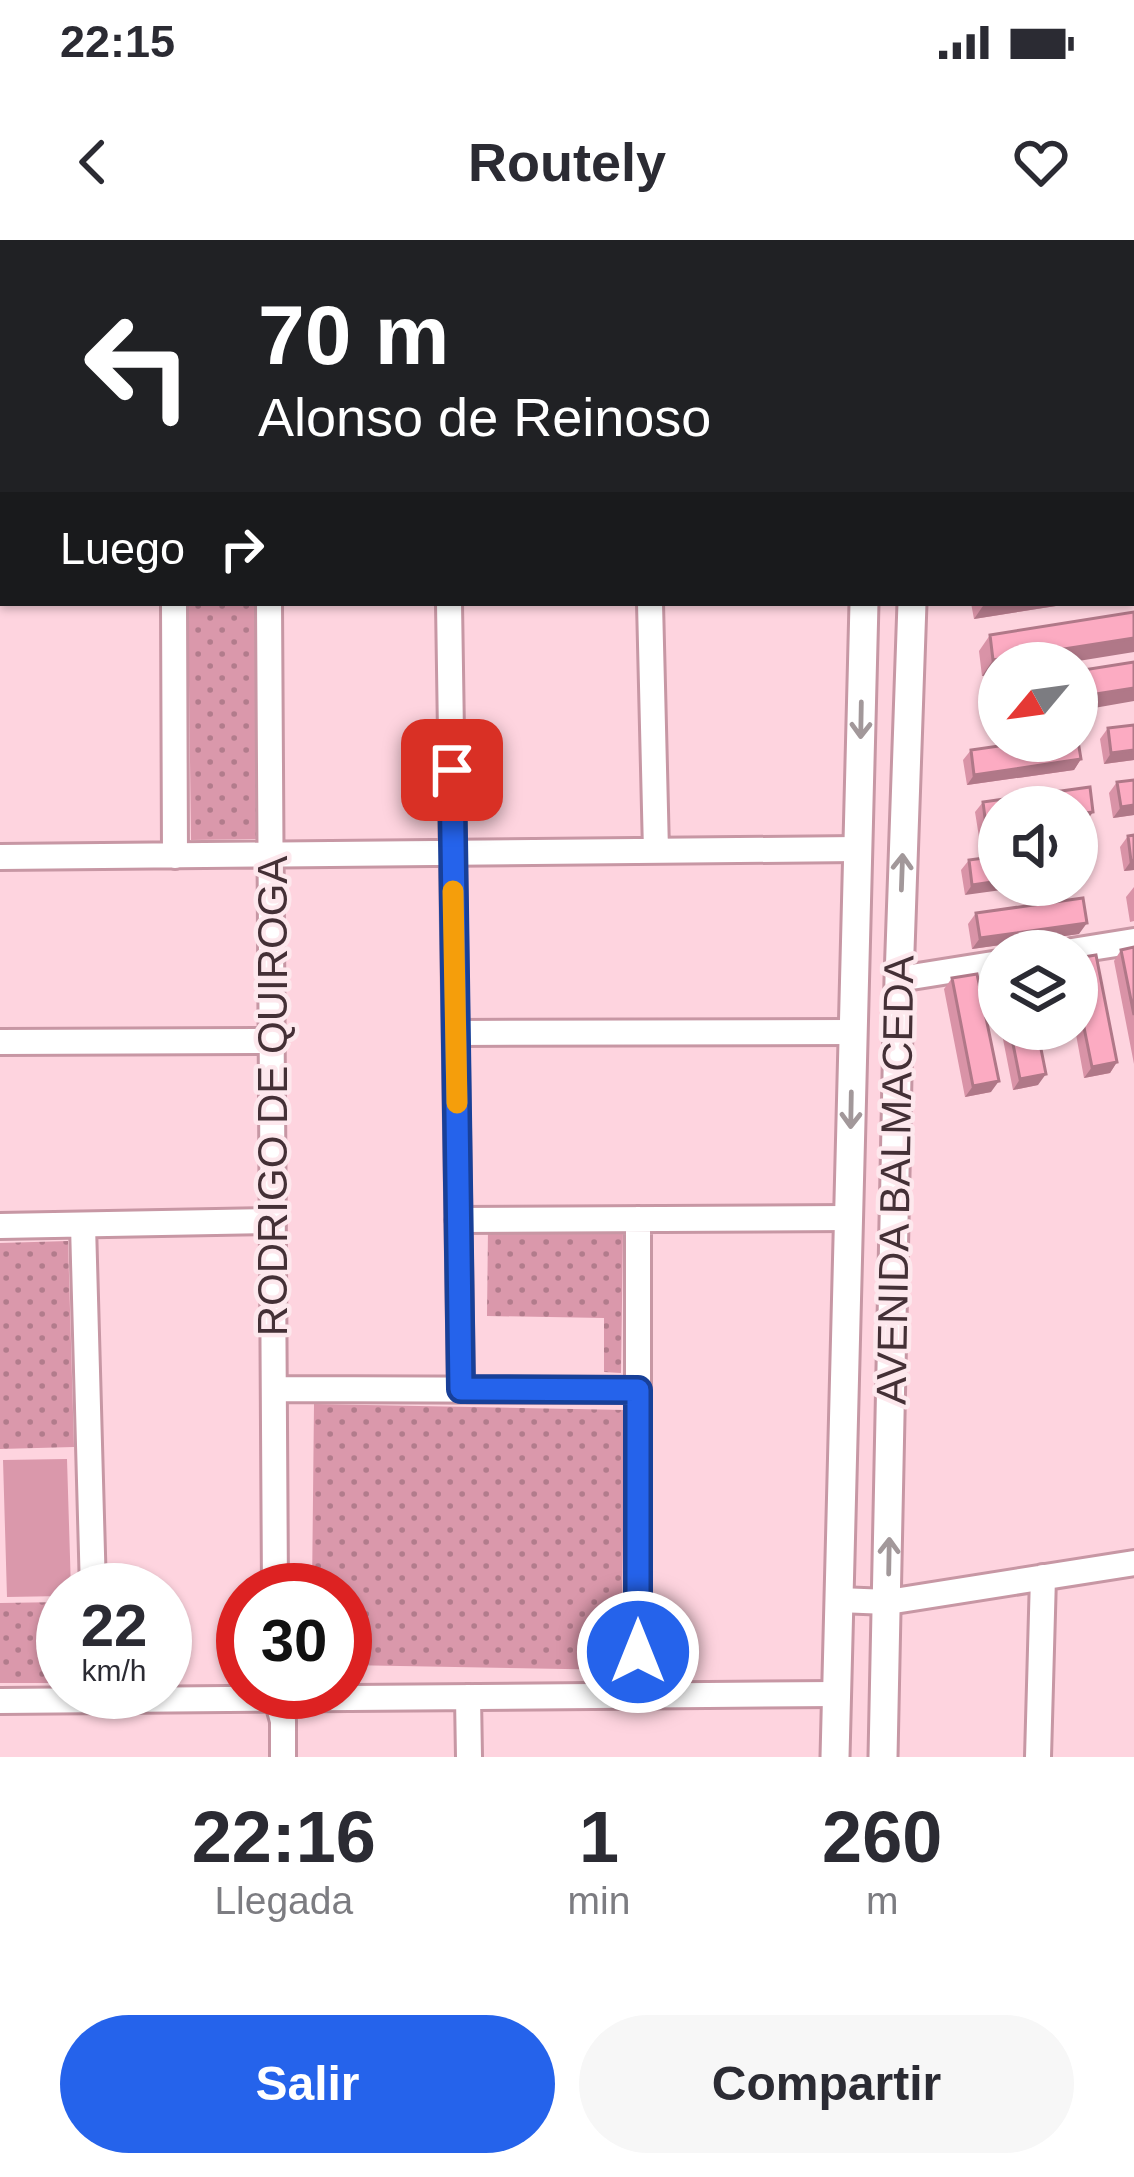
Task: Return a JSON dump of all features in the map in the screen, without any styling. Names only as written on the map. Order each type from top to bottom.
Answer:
[{"type":"street","points":[[174,606],[175,856]]},
{"type":"street","name":"RODRIGO DE QUIROGA","points":[[269,606],[275,1563]]},
{"type":"street","points":[[449,606],[461,1389]]},
{"type":"street","points":[[650,606],[656,851]]},
{"type":"street","name":"AVENIDA BALMACEDA","points":[[835,1757],[864,606]]},
{"type":"street","name":"AVENIDA BALMACEDA","points":[[883,1757],[912,606]]},
{"type":"street","points":[[0,857],[857,849]]},
{"type":"street","points":[[1098,947],[1134,941]]},
{"type":"street","points":[[899,979],[978,966]]},
{"type":"street","points":[[456,1033],[853,1032]]},
{"type":"street","points":[[0,1042],[272,1041]]},
{"type":"street","points":[[458,1220],[848,1218]]},
{"type":"street","points":[[0,1226],[273,1220]]},
{"type":"street","points":[[638,1220],[638,1696]]},
{"type":"street","points":[[83,1225],[92,1563]]},
{"type":"street","points":[[274,1389],[638,1390]]},
{"type":"street","points":[[839,1600],[888,1602],[1134,1563]]},
{"type":"street","points":[[1039,1757],[1043,1577]]},
{"type":"street","points":[[372,1696],[836,1694]]},
{"type":"street","points":[[468,1697],[469,1757]]},
{"type":"street","points":[[0,1701],[36,1699]]},
{"type":"street","points":[[282,1719],[284,1757]]},
{"type":"shaded area","points":[[188,606],[256,606],[260,839],[191,840]]},
{"type":"shaded area","points":[[488,1228],[623,1230],[621,1373],[604,1372],[604,1318],[487,1316]]},
{"type":"shaded area","points":[[68,1241],[74,1447],[0,1449],[0,1243]]},
{"type":"shaded area","points":[[314,1404],[625,1410],[621,1670],[372,1665],[372,1563],[312,1563]]},
{"type":"shaded area","points":[[67,1459],[70,1563],[36,1563],[36,1596],[7,1597],[3,1460]]},
{"type":"shaded area","points":[[36,1602],[36,1683],[0,1683],[0,1603]]},
{"type":"building","points":[[1134,612],[1134,638],[1098,644],[991,642],[990,635]]},
{"type":"building","points":[[1134,662],[1134,688],[1098,694],[1098,668]]},
{"type":"building","points":[[1134,725],[1134,750],[1111,753],[1108,728]]},
{"type":"building","points":[[978,749],[978,762],[1061,762],[974,775],[971,750]]},
{"type":"building","points":[[1134,780],[1134,805],[1121,807],[1117,782]]},
{"type":"building","points":[[1134,835],[1134,860],[1131,861],[1128,836]]},
{"type":"building","points":[[978,859],[978,884],[972,885],[969,860]]},
{"type":"building","points":[[1026,906],[1084,906],[1087,923],[1037,930],[979,930],[976,913]]},
{"type":"building","points":[[1134,947],[1134,1015],[1121,950]]},
{"type":"building","points":[[1098,965],[1117,1062],[1092,1067],[1089,1050],[1098,1050]]},
{"type":"building","points":[[977,974],[978,1050],[993,1050],[999,1081],[973,1086],[952,978]]},
{"type":"building","points":[[1014,1050],[1041,1050],[1046,1074],[1020,1079]]},
{"type":"slow traffic","points":[[453,891],[457,1103]]},
{"type":"route","points":[[452,770],[461,1389],[638,1390],[638,1652]]}]
